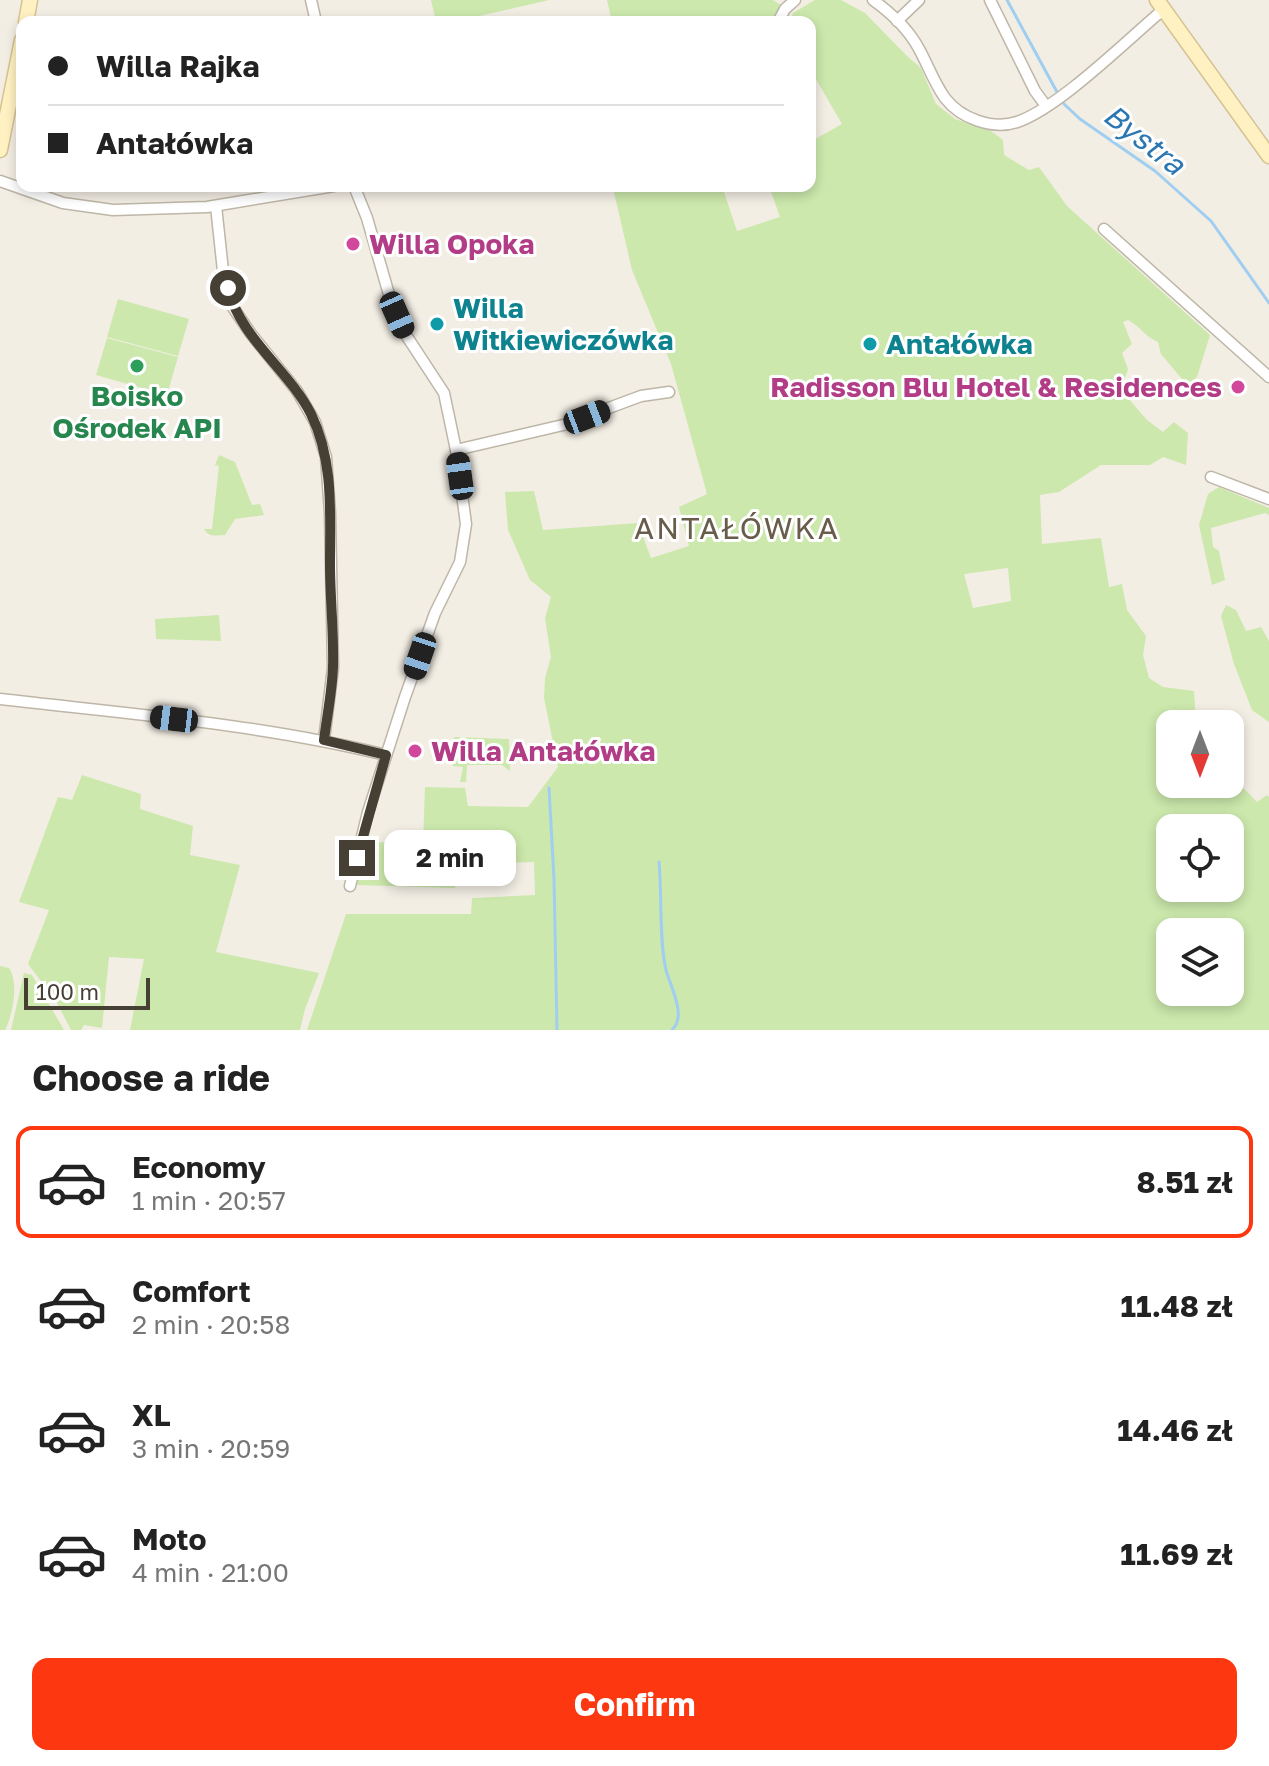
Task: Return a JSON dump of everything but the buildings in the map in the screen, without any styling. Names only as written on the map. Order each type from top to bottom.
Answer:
[{"type":"street","points":[[781,16],[795,0]]},
{"type":"street","points":[[873,0],[897,21],[918,46],[945,97],[965,116],[1004,124],[1024,119],[1067,91],[1160,5],[1269,156]]},
{"type":"street","points":[[897,21],[919,0]]},
{"type":"street","points":[[990,0],[1035,91],[1049,104]]},
{"type":"street","points":[[0,150],[16,70]]},
{"type":"street","points":[[32,192],[63,203],[99,209],[216,206],[299,192]]},
{"type":"street","points":[[350,886],[386,755],[435,613],[464,550],[466,524],[444,393],[407,337],[390,298],[356,192]]},
{"type":"street","points":[[216,206],[223,271],[232,306],[297,391],[315,422],[326,457],[333,668],[324,740]]},
{"type":"street","points":[[1104,229],[1269,377]]},
{"type":"street","points":[[456,450],[563,425],[641,396],[669,392]]},
{"type":"street","points":[[1211,477],[1269,499]]},
{"type":"street","points":[[0,699],[246,728],[324,740],[386,755]]},
{"type":"green space","points":[[431,0],[549,0],[479,16],[435,16]]},
{"type":"green space","points":[[607,0],[773,0],[781,5],[775,16],[611,16]]},
{"type":"green space","points":[[815,0],[841,0],[865,13],[921,68],[936,104],[955,119],[991,131],[1003,140],[1004,155],[1029,170],[1039,167],[1067,206],[1210,335],[1197,377],[1187,385],[1161,354],[1158,342],[1128,320],[1123,322],[1132,344],[1122,353],[1128,369],[1121,390],[1147,420],[1163,432],[1174,422],[1188,433],[1186,465],[1163,457],[1150,465],[1101,465],[1059,492],[1040,495],[1042,544],[1101,538],[1109,587],[1122,584],[1127,610],[1146,636],[1143,655],[1149,678],[1163,687],[1194,691],[1195,710],[1156,710],[1156,798],[1244,798],[1244,789],[1257,802],[1267,795],[1269,797],[1269,1030],[307,1030],[346,914],[471,914],[472,898],[535,895],[534,862],[457,864],[455,888],[357,885],[364,842],[423,843],[425,787],[465,788],[468,806],[528,807],[558,767],[544,698],[551,657],[545,618],[551,597],[530,580],[508,530],[505,492],[534,491],[543,530],[638,523],[651,558],[689,546],[679,507],[707,494],[671,364],[632,270],[614,192],[724,192],[737,231],[780,217],[771,192],[816,192],[816,139],[842,124],[816,79],[816,16],[792,16]],"holes":[[[1008,568],[1011,601],[973,608],[964,574]]]},
{"type":"green space","name":"Boisko Ośrodek API","points":[[118,299],[189,319],[178,356],[107,337]]},
{"type":"green space","name":"Boisko Ośrodek API","points":[[107,338],[178,357],[167,395],[96,375]]},
{"type":"green space","points":[[219,455],[235,462],[252,505],[260,504],[264,515],[235,519],[225,535],[213,535],[204,529],[212,529],[219,466],[215,465]]},
{"type":"green space","points":[[1219,487],[1269,508],[1269,515],[1265,513],[1211,528],[1213,547],[1219,551],[1225,580],[1212,585],[1199,525],[1208,494]]},
{"type":"green space","points":[[1226,605],[1236,610],[1246,631],[1261,627],[1269,641],[1269,722],[1252,710],[1234,664],[1221,616]]},
{"type":"green space","points":[[219,615],[221,641],[156,639],[155,619]]},
{"type":"green space","points":[[454,737],[509,739],[510,771],[502,765],[467,765],[466,782],[460,782],[463,767],[453,766]]},
{"type":"green space","points":[[82,775],[141,794],[140,809],[193,826],[190,855],[240,865],[216,952],[319,973],[300,1030],[130,1030],[144,959],[109,957],[102,1028],[84,1025],[81,1030],[71,1030],[56,1001],[28,964],[49,910],[19,902],[58,797],[72,800]]},
{"type":"green space","points":[[0,966],[9,968],[14,982],[12,1007],[5,1030],[0,1030]]},
{"type":"green space","points":[[24,973],[32,975],[64,1030],[11,1030]]},
{"type":"waterway","name":"Bystra","points":[[1007,0],[1063,103],[1080,119],[1155,171],[1211,221],[1269,303]]},
{"type":"waterway","points":[[549,788],[557,1030]]},
{"type":"waterway","points":[[659,862],[664,959],[678,1010],[672,1030]]},
{"type":"place","name":"Willa Opoka","points":[[353,244]]},
{"type":"place","name":"Willa Witkiewiczówka","points":[[437,324]]},
{"type":"place","name":"Antałówka","points":[[870,344]]},
{"type":"place","name":"Boisko Ośrodek API","points":[[137,366]]},
{"type":"place","name":"Radisson Blu Hotel & Residences","points":[[1238,387]]},
{"type":"place","name":"Willa Antałówka","points":[[415,751]]},
{"type":"district","name":"ANTAŁÓWKA","points":[[737,529]]},
{"type":"route","points":[[228,288],[232,306],[296,389],[309,411],[326,457],[333,668],[324,740],[386,755],[357,858]]}]
